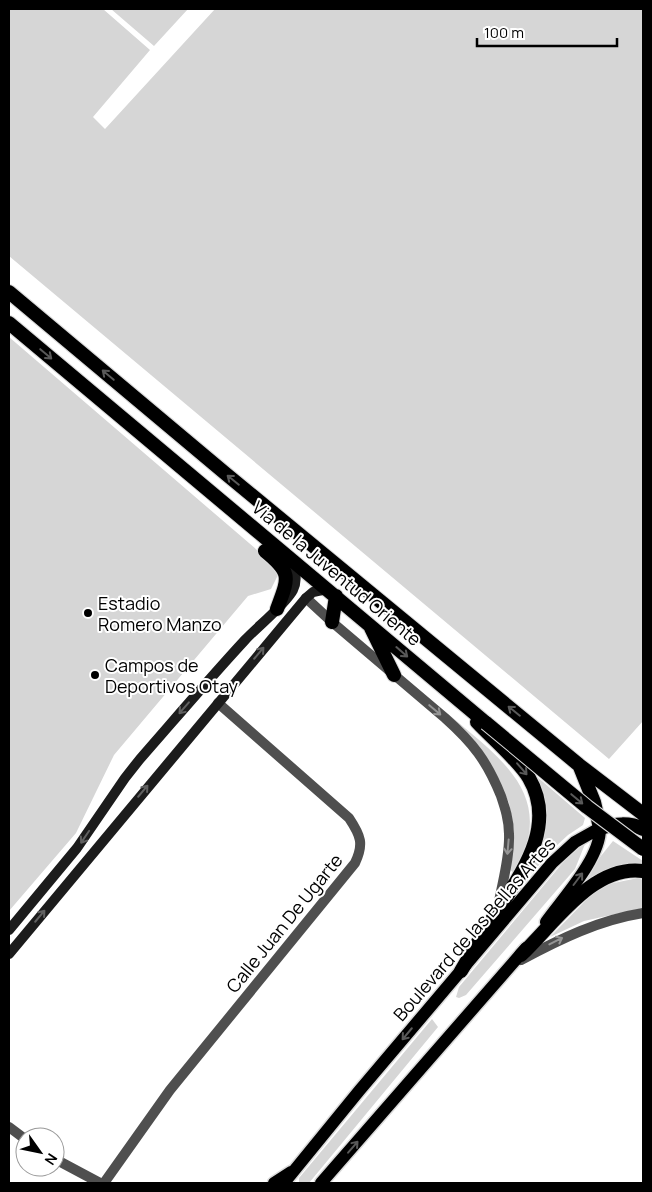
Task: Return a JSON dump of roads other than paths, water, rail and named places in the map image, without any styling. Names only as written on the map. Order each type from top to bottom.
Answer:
[{"type":"highway","name":"Via de la Juventud Oriente","points":[[9,292],[226,474],[579,764],[643,814]]},
{"type":"highway","name":"Via de la Juventud Oriente","points":[[9,323],[587,807],[643,849]]},
{"type":"highway","points":[[96,397],[106,416],[282,565],[287,573],[286,582],[277,608]]},
{"type":"highway","points":[[331,593],[332,622]]},
{"type":"highway","points":[[368,623],[394,675]]},
{"type":"highway","points":[[439,684],[528,776],[536,798],[538,811],[537,833],[531,855],[461,971]]},
{"type":"highway","points":[[579,764],[594,802],[600,828],[612,824],[629,824],[643,829]]},
{"type":"highway","points":[[517,959],[580,896],[596,884],[626,870],[643,871]]},
{"type":"main road","points":[[9,930],[77,848],[140,759],[216,672],[293,591],[296,572],[289,558]]},
{"type":"main road","points":[[9,954],[306,598],[313,592],[331,593]]},
{"type":"main road","points":[[321,1183],[517,959],[589,863],[597,847],[600,828]]},
{"type":"main road","name":"Boulevard de las Bellas Artes","points":[[284,1183],[552,863],[575,842],[600,828]]},
{"type":"main road","points":[[274,1183],[295,1169]]},
{"type":"street","points":[[306,598],[461,732],[483,758],[495,780],[505,807],[510,835],[497,910]]},
{"type":"street","name":"Calle Juan De Ugarte","points":[[104,1183],[170,1090],[355,863],[360,853],[361,843],[357,830],[349,818],[218,703]]},
{"type":"street","points":[[517,959],[592,926],[624,916],[643,913]]},
{"type":"street","points":[[65,1164],[100,1183]]},
{"type":"place","name":"Estadio Romero Manzo","points":[[88,613]]},
{"type":"place","name":"Campos de Deportivos Otay","points":[[95,675]]}]
